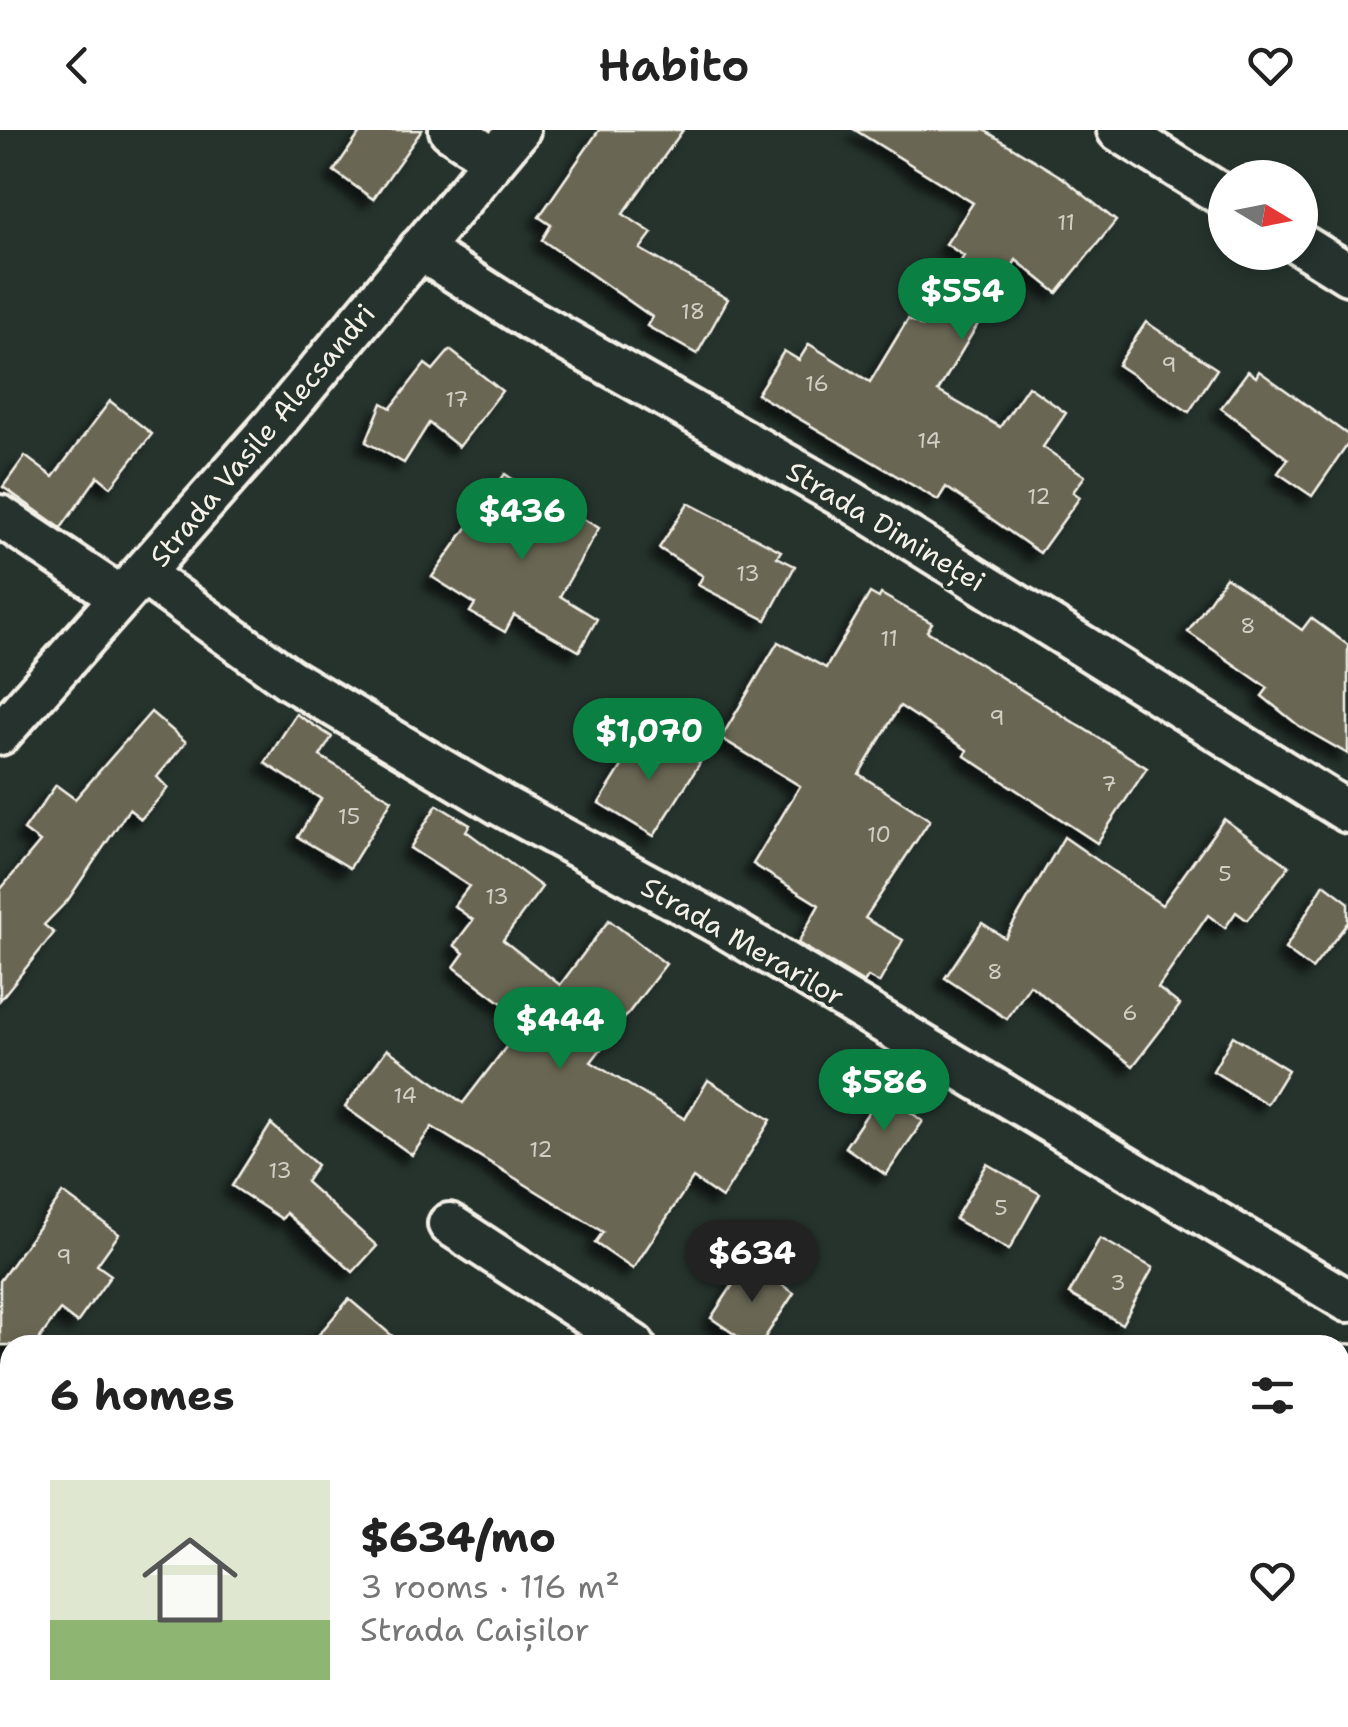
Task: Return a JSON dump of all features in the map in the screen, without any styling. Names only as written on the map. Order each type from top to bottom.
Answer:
[{"type":"street","points":[[450,130],[507,145]]},
{"type":"street","points":[[1118,130],[1208,186]]},
{"type":"street","name":"Strada Vasile Alecsandri","points":[[0,734],[270,430],[507,145]]},
{"type":"street","name":"Strada Dimineței","points":[[419,249],[529,319],[852,502],[1348,812]]},
{"type":"street","points":[[1318,255],[1348,274]]},
{"type":"street","name":"Strada Merarilor","points":[[0,516],[131,585],[502,805],[718,923],[1348,1302]]},
{"type":"street","points":[[449,1224],[619,1335]]},
{"type":"building","points":[[362,130],[422,130],[373,199],[334,171]]},
{"type":"building","points":[[599,130],[683,130],[623,214],[652,233],[640,249],[728,299],[697,354],[647,326],[652,317],[542,240],[551,225],[539,217]]},
{"type":"building","points":[[855,130],[984,130],[1063,178],[1116,221],[1057,293],[1016,260],[938,391],[1000,427],[1028,386],[1066,413],[1043,447],[1085,476],[1073,492],[1080,497],[1040,553],[946,487],[938,500],[757,394],[784,351],[799,360],[809,344],[870,382],[908,319],[922,326],[964,256],[946,244],[973,203]]},
{"type":"building","points":[[1146,322],[1217,369],[1189,412],[1118,365]]},
{"type":"building","points":[[450,350],[502,391],[459,447],[429,423],[404,463],[366,442],[382,403],[391,408],[425,364],[433,370]]},
{"type":"building","points":[[1248,371],[1256,377],[1259,371],[1348,435],[1348,444],[1312,496],[1278,473],[1288,459],[1221,408]]},
{"type":"building","points":[[110,401],[152,434],[111,487],[98,476],[61,528],[3,487],[25,456],[53,477]]},
{"type":"building","points":[[505,474],[557,509],[559,505],[599,528],[560,596],[597,619],[579,651],[514,615],[505,632],[470,612],[475,604],[432,577]]},
{"type":"building","points":[[688,503],[781,551],[777,557],[795,566],[766,620],[698,585],[703,576],[659,548]]},
{"type":"building","points":[[1226,577],[1302,630],[1311,618],[1348,645],[1348,754],[1299,726],[1262,696],[1268,688],[1188,632]]},
{"type":"building","points":[[870,593],[879,598],[881,594],[932,623],[927,631],[1147,768],[1097,843],[965,756],[967,750],[900,706],[859,774],[930,820],[865,918],[903,940],[879,983],[868,977],[864,983],[798,943],[819,905],[753,864],[800,786],[721,738],[778,642],[826,668]]},
{"type":"building","points":[[151,712],[186,742],[157,777],[168,788],[141,819],[129,809],[68,900],[44,925],[54,933],[0,1000],[0,890],[40,842],[24,830],[56,785],[75,799]]},
{"type":"building","points":[[296,714],[332,737],[320,756],[392,800],[350,868],[298,837],[321,799],[265,763]]},
{"type":"building","points":[[645,729],[700,763],[654,836],[599,803]]},
{"type":"building","points":[[437,805],[470,825],[466,831],[542,887],[503,940],[560,985],[609,920],[666,964],[591,1062],[685,1119],[708,1080],[771,1120],[722,1198],[693,1178],[633,1269],[595,1243],[603,1232],[432,1127],[412,1155],[345,1107],[387,1049],[463,1103],[526,1021],[454,967],[464,953],[454,945],[473,920],[454,906],[469,886],[410,848]]},
{"type":"building","points":[[1224,819],[1289,866],[1247,920],[1236,912],[1225,928],[1208,915],[1158,988],[1180,1005],[1133,1066],[1030,985],[1007,1019],[945,978],[982,923],[1005,938],[1064,837],[1162,905]]},
{"type":"building","points":[[1324,884],[1348,902],[1348,922],[1312,969],[1285,949]]},
{"type":"building","points":[[1233,1036],[1288,1070],[1267,1104],[1213,1071]]},
{"type":"building","points":[[882,1092],[923,1121],[886,1175],[845,1147]]},
{"type":"building","points":[[271,1124],[317,1165],[306,1182],[377,1246],[353,1272],[286,1213],[282,1219],[232,1186]]},
{"type":"building","points":[[987,1164],[1040,1194],[1009,1250],[955,1219]]},
{"type":"building","points":[[63,1193],[119,1234],[97,1265],[111,1275],[77,1323],[60,1310],[42,1335],[0,1335],[0,1281]]},
{"type":"building","points":[[1100,1238],[1153,1268],[1122,1324],[1069,1294]]},
{"type":"building","points":[[748,1262],[794,1293],[767,1335],[736,1335],[711,1318]]},
{"type":"building","points":[[349,1299],[391,1335],[318,1335]]}]
